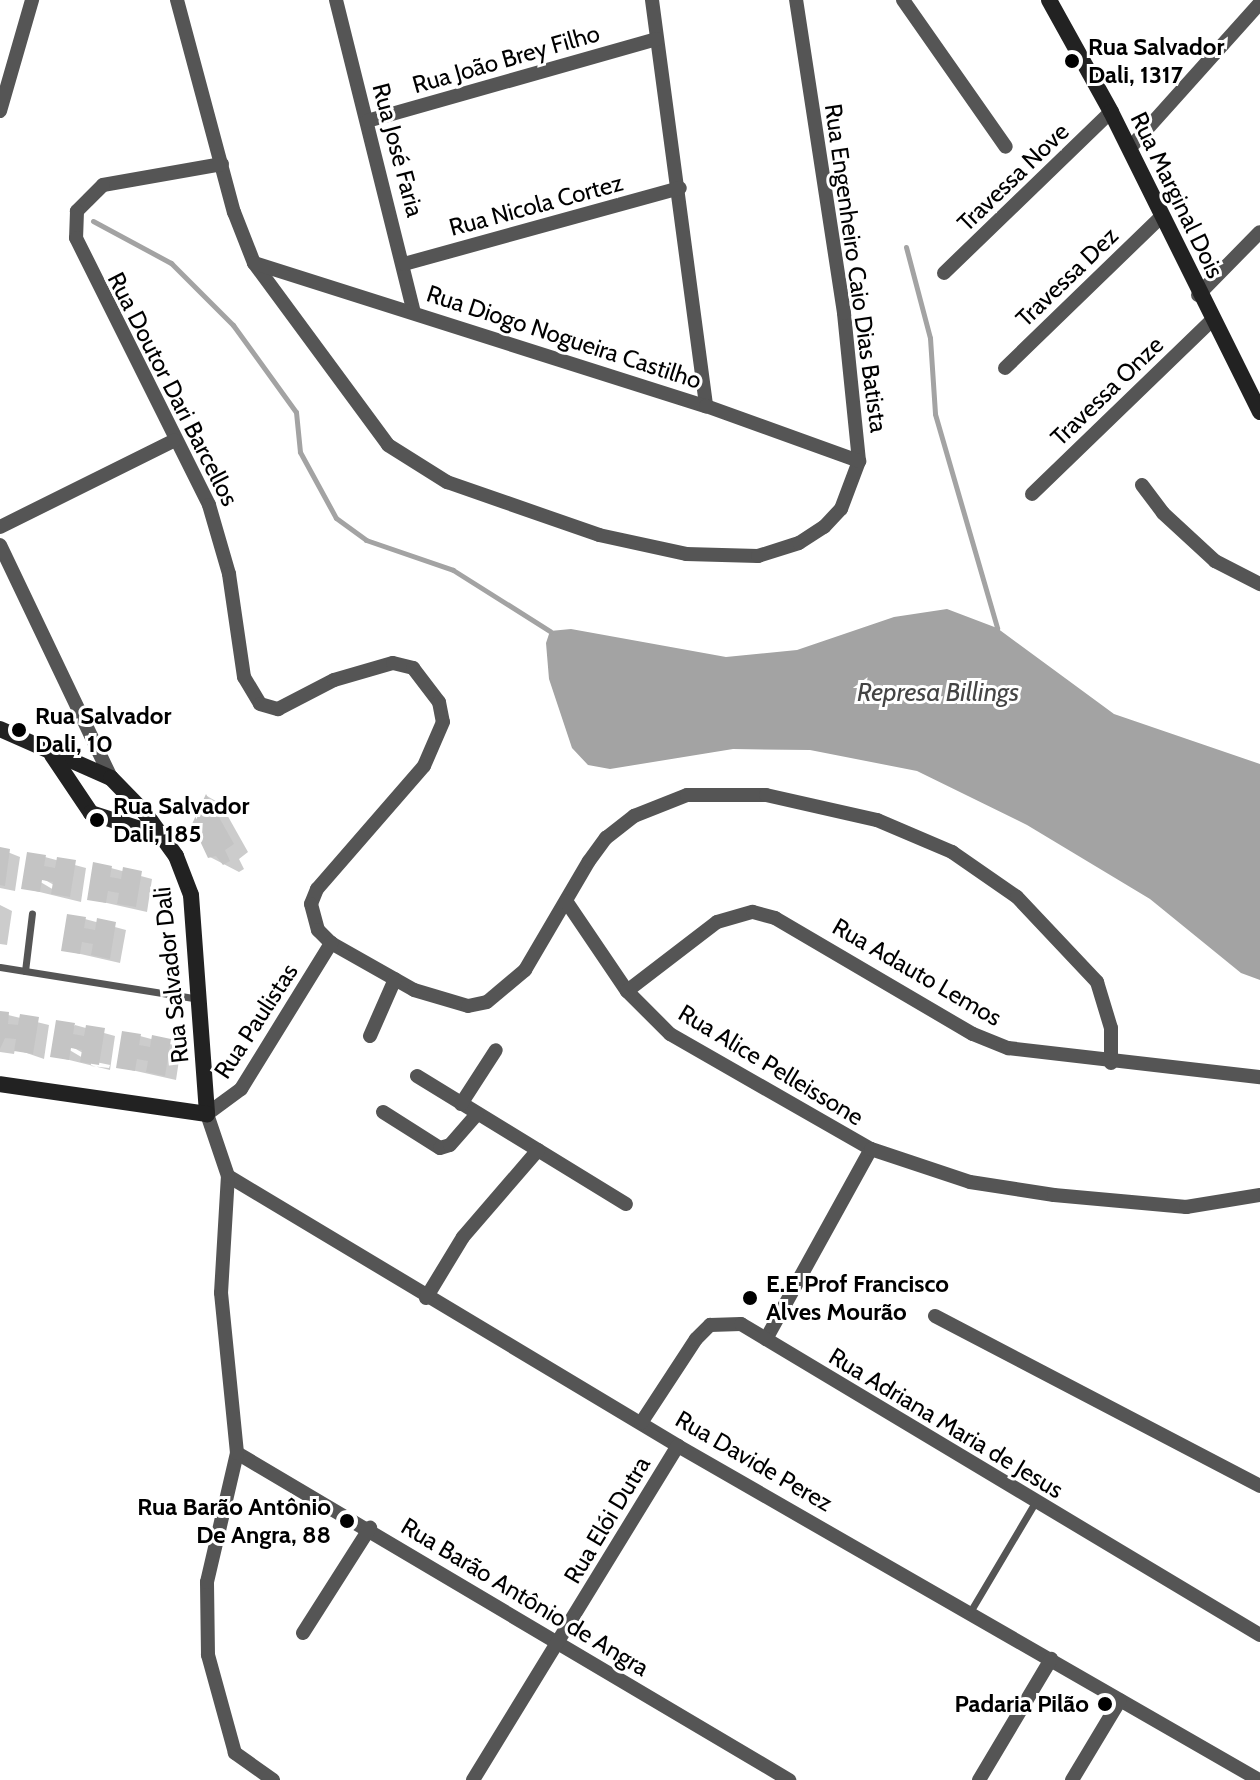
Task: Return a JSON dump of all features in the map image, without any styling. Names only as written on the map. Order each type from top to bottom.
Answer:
[{"type":"street","points":[[0,111],[32,0]]},
{"type":"street","name":"Rua Engenheiro Caio Dias Batista","points":[[177,0],[222,164],[254,263],[388,445],[418,468],[532,514],[686,554],[758,556],[799,543],[824,527],[841,509],[859,461],[844,313],[796,0]]},
{"type":"street","name":"Rua José Faria","points":[[336,0],[414,312]]},
{"type":"street","points":[[652,0],[680,188],[706,406]]},
{"type":"street","points":[[903,0],[1006,147]]},
{"type":"street","name":"Rua Marginal Dois","points":[[1049,0],[1111,112],[1198,295],[1260,412]]},
{"type":"street","points":[[1129,149],[1260,3]]},
{"type":"street","name":"Rua João Brey Filho","points":[[367,121],[657,39]]},
{"type":"street","name":"Travessa Nove","points":[[944,273],[1111,112]]},
{"type":"street","name":"Rua Doutor Dari Barcellos","points":[[222,164],[116,180],[93,191],[75,220],[84,260],[222,540],[244,677],[260,704],[278,709],[334,680],[393,663],[413,668],[439,702],[443,722],[424,766],[317,889],[311,904],[314,919],[331,943]]},
{"type":"street","name":"Rua Nicola Cortez","points":[[404,264],[680,188]]},
{"type":"street","name":"Travessa Dez","points":[[1005,368],[1160,218]]},
{"type":"street","points":[[1198,295],[1260,232]]},
{"type":"street","name":"Rua Diogo Nogueira Castilho","points":[[254,263],[706,406],[859,461]]},
{"type":"street","name":"Travessa Onze","points":[[1032,494],[1212,320]]},
{"type":"street","points":[[0,527],[175,440]]},
{"type":"street","points":[[1142,485],[1163,513],[1215,561],[1260,584]]},
{"type":"street","points":[[0,545],[104,775],[77,796]]},
{"type":"street","name":"Rua Salvador Dali","points":[[0,729],[104,775],[129,795],[165,837],[191,895],[202,999],[207,1114]]},
{"type":"street","points":[[51,754],[91,813],[111,823],[165,837]]},
{"type":"street","points":[[111,823],[127,812],[129,795]]},
{"type":"street","points":[[331,943],[395,979],[451,1003],[468,1006],[487,1002],[525,970],[606,838],[658,803],[687,795],[766,795],[877,820],[952,852],[1017,897],[1055,933],[1097,982],[1111,1028],[1111,1063]]},
{"type":"street","name":"Rua Alice Pelleissone","points":[[566,901],[627,991],[670,1034],[871,1149]]},
{"type":"street","name":"Rua Adauto Lemos","points":[[627,991],[717,922],[753,912],[789,925],[973,1034],[1008,1048],[1111,1063],[1260,1077]]},
{"type":"street","name":"Rua Paulistas","points":[[207,1114],[241,1089],[331,943]]},
{"type":"street","points":[[370,1036],[395,979]]},
{"type":"street","points":[[461,1104],[496,1050]]},
{"type":"street","points":[[417,1076],[626,1204]]},
{"type":"street","points":[[0,1084],[207,1114],[228,1176],[221,1293],[237,1453],[207,1582],[208,1655],[235,1753],[271,1779]]},
{"type":"street","points":[[383,1112],[440,1148],[477,1114]]},
{"type":"street","points":[[766,1339],[871,1149],[970,1182],[1054,1195],[1186,1207],[1260,1195]]},
{"type":"street","points":[[426,1298],[463,1237],[538,1150]]},
{"type":"street","name":"Rua Davide Perez","points":[[228,1176],[426,1298],[678,1446],[1259,1780]]},
{"type":"street","points":[[935,1316],[1260,1486]]},
{"type":"street","name":"Rua Adriana Maria de Jesus","points":[[641,1423],[696,1339],[710,1325],[741,1324],[1034,1504],[1260,1635]]},
{"type":"street","name":"Rua Elói Dutra","points":[[473,1780],[678,1446]]},
{"type":"street","name":"Rua Barão Antônio de Angra","points":[[237,1453],[370,1528],[789,1780]]},
{"type":"street","points":[[303,1633],[370,1528]]},
{"type":"street","points":[[979,1780],[1051,1659]]},
{"type":"street","points":[[1072,1780],[1120,1700]]},
{"type":"lane","points":[[25,971],[32,913]]},
{"type":"lane","points":[[0,967],[202,999]]},
{"type":"lane","points":[[970,1612],[1034,1504]]},
{"type":"water","name":"Represa Billings","points":[[947,609],[997,628],[1114,714],[1260,764],[1260,980],[1241,973],[1150,899],[1027,825],[917,771],[810,750],[733,749],[610,769],[588,765],[572,748],[549,679],[546,643],[550,631],[571,629],[726,657],[797,650],[894,617]]},
{"type":"building","points":[[206,794],[234,844],[225,850],[230,861],[223,865],[216,856],[208,858],[192,824]]},
{"type":"building","points":[[0,847],[10,849],[5,886],[0,885]]},
{"type":"building","points":[[27,852],[46,855],[44,866],[55,868],[57,857],[76,860],[70,897],[51,894],[53,882],[42,880],[40,892],[21,889]]},
{"type":"building","points":[[93,862],[112,866],[110,877],[121,879],[123,867],[142,871],[136,907],[117,904],[119,893],[108,891],[106,903],[87,900]]},
{"type":"building","points":[[67,914],[86,917],[84,928],[95,930],[97,918],[116,922],[110,959],[91,955],[93,944],[82,942],[80,954],[61,951]]},
{"type":"building","points":[[0,1011],[9,1012],[8,1024],[18,1025],[20,1014],[39,1017],[33,1054],[14,1051],[16,1039],[5,1038],[0,1049]]},
{"type":"building","points":[[56,1020],[75,1023],[73,1034],[84,1036],[86,1025],[105,1028],[99,1065],[80,1062],[82,1050],[71,1048],[69,1060],[50,1057]]},
{"type":"building","points":[[122,1031],[141,1034],[139,1045],[150,1047],[152,1035],[171,1039],[165,1076],[146,1072],[148,1061],[137,1059],[135,1071],[116,1068]]},
{"type":"waterway","points":[[93,221],[171,263],[233,325],[296,412],[300,452],[336,518],[366,540],[453,570],[550,631]]},
{"type":"waterway","points":[[906,247],[930,338],[935,414],[997,628]]},
{"type":"place","name":"Rua Salvador Dali, 1317","points":[[1072,61]]},
{"type":"place","name":"Rua Salvador Dali, 10","points":[[19,730]]},
{"type":"place","name":"Rua Salvador Dali, 185","points":[[97,820]]},
{"type":"place","name":"E.E Prof Francisco Alves Mourão","points":[[750,1298]]},
{"type":"place","name":"Rua Barão Antônio De Angra, 88","points":[[347,1521]]},
{"type":"place","name":"Padaria Pilão","points":[[1105,1704]]}]
